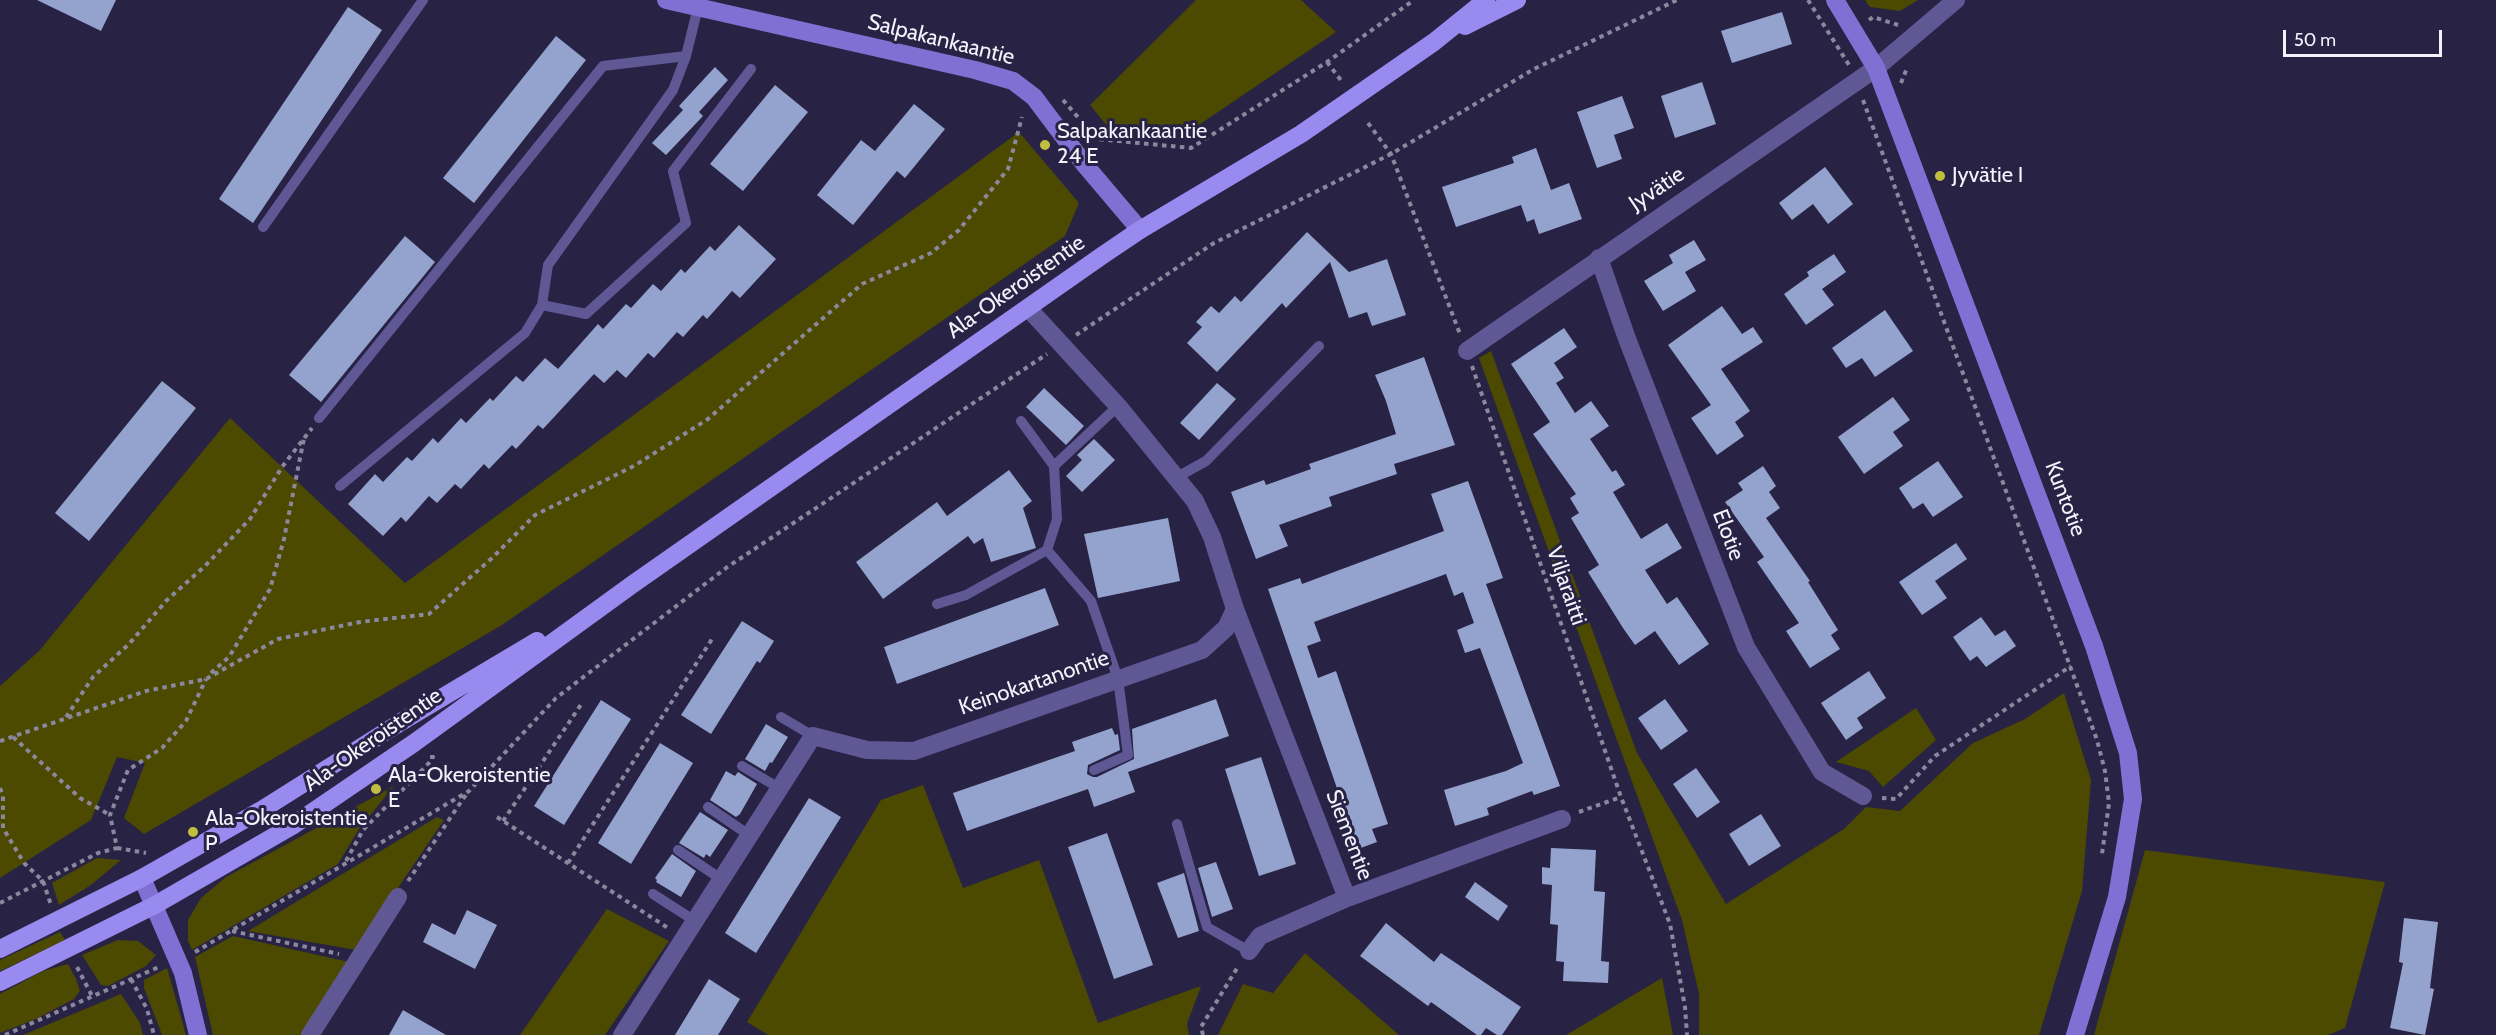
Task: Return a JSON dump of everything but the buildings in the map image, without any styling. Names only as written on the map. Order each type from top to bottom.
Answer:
[{"type":"main road","name":"Ala-Okeroistentie","points":[[0,982],[155,905],[292,826],[414,743],[633,584],[1140,230],[1301,134],[1434,42],[1485,0]]},
{"type":"main road","name":"Ala-Okeroistentie","points":[[1434,42],[1517,0]]},
{"type":"main road","name":"Ala-Okeroistentie","points":[[0,949],[142,878],[263,809],[401,722],[633,584]]},
{"type":"street","name":"Salpakankaantie","points":[[666,0],[975,70],[1013,81],[1034,97],[1140,230]]},
{"type":"street","name":"Kuntotie","points":[[1835,0],[1876,68],[2094,646],[2127,753],[2133,799],[2117,897],[2075,1035]]},
{"type":"street","name":"Jyvätie","points":[[1467,351],[1876,68],[1956,0]]},
{"type":"street","name":"Elotie","points":[[1599,258],[1626,336],[1746,647],[1822,772],[1863,796]]},
{"type":"street","points":[[1028,308],[1118,406],[1195,501],[1212,537],[1235,609]]},
{"type":"street","name":"Keinokartanontie","points":[[813,736],[867,750],[914,751],[1202,650],[1226,628],[1235,609]]},
{"type":"street","name":"Siementie","points":[[1235,609],[1347,898],[1562,819]]},
{"type":"street","points":[[622,1035],[813,736]]},
{"type":"street","points":[[142,878],[183,973],[198,1035]]},
{"type":"street","points":[[310,1035],[398,897]]},
{"type":"street","points":[[1249,951],[1260,936],[1347,898]]},
{"type":"lane","points":[[263,227],[423,0]]},
{"type":"lane","points":[[340,486],[525,333],[542,305],[548,265],[673,90],[686,56],[698,7]]},
{"type":"lane","points":[[319,418],[603,66],[686,56]]},
{"type":"lane","points":[[542,305],[586,314],[686,223],[673,171],[752,69]]},
{"type":"lane","points":[[1177,477],[1206,461],[1319,346]]},
{"type":"lane","points":[[1054,466],[1118,406]]},
{"type":"lane","points":[[937,604],[966,595],[1047,550],[1057,519],[1054,466],[1021,421]]},
{"type":"lane","points":[[1047,550],[1091,601],[1118,679],[1128,755],[1094,770]]},
{"type":"lane","points":[[781,717],[813,736]]},
{"type":"lane","points":[[742,766],[779,788]]},
{"type":"lane","points":[[708,807],[749,835]]},
{"type":"lane","points":[[1177,824],[1207,927],[1249,951]]},
{"type":"lane","points":[[678,850],[721,879]]},
{"type":"lane","points":[[653,894],[695,921]]},
{"type":"path","points":[[1034,97],[1059,96],[1097,139],[1191,148],[1327,62],[1414,0]]},
{"type":"path","points":[[398,897],[469,791],[556,698],[726,568],[1214,243],[1390,154],[1534,69],[1677,0]]},
{"type":"path","points":[[1808,0],[1848,64],[1856,82],[2097,740],[2105,771],[2109,803],[2102,856]]},
{"type":"path","points":[[1327,62],[1346,87]]},
{"type":"path","points":[[0,741],[146,691],[206,679],[278,639],[360,622],[429,614],[492,558],[535,515],[634,466],[708,419],[862,284],[931,253],[959,230],[1008,169],[1022,117]]},
{"type":"path","name":"Viljaraitti","points":[[1368,123],[1390,154],[1467,351],[1621,797],[1670,924],[1685,1007],[1687,1035]]},
{"type":"path","points":[[66,717],[93,678],[129,644],[166,601],[205,566],[250,519],[282,467],[319,418]]},
{"type":"path","points":[[0,903],[98,853],[117,848],[110,815],[128,770],[162,748],[186,721],[206,679],[229,657],[270,589],[284,539],[304,438]]},
{"type":"path","points":[[568,863],[714,636]]},
{"type":"path","points":[[1863,796],[1896,799],[1935,756],[2071,666]]},
{"type":"path","points":[[503,821],[582,703]]},
{"type":"path","points":[[12,736],[80,798],[110,815]]},
{"type":"path","points":[[346,862],[363,830],[433,757],[428,756],[419,762]]},
{"type":"path","points":[[0,788],[3,796],[3,828],[24,863],[43,881],[52,909]]},
{"type":"path","points":[[192,954],[469,791]]},
{"type":"path","points":[[1562,819],[1621,797]]},
{"type":"path","points":[[497,818],[684,938]]},
{"type":"path","points":[[231,931],[359,958]]},
{"type":"path","points":[[1203,1035],[1201,1027],[1249,951]]},
{"type":"path","points":[[5,1035],[163,966]]},
{"type":"path","points":[[77,967],[92,996]]},
{"type":"path","points":[[132,979],[147,1010],[154,1035]]},
{"type":"shaded area","points":[[1196,0],[1301,0],[1336,32],[1190,131],[1108,127],[1090,105]]},
{"type":"shaded area","points":[[1865,0],[1918,0],[1900,11],[1870,7]]},
{"type":"shaded area","points":[[1019,132],[1079,203],[1065,236],[502,625],[144,834],[124,818],[145,763],[117,757],[91,820],[0,878],[0,686],[39,651],[230,418],[405,583]]},
{"type":"shaded area","points":[[1491,351],[1637,753],[1726,904],[1844,829],[1866,807],[1900,811],[1973,743],[2025,719],[2064,693],[2091,780],[2082,891],[2039,1035],[1699,1035],[1699,994],[1682,920],[1479,358]]},
{"type":"shaded area","points":[[1916,708],[1936,740],[1883,787],[1869,771],[1836,762]]},
{"type":"shaded area","points":[[923,785],[963,888],[1039,860],[1098,1023],[1201,986],[1187,1024],[1189,1035],[768,1035],[747,1022],[881,800]]},
{"type":"shaded area","points":[[394,786],[359,829],[338,864],[192,950],[188,941],[188,920],[201,898],[226,877]]},
{"type":"shaded area","points":[[437,817],[444,820],[356,950],[248,931]]},
{"type":"shaded area","points":[[2145,850],[2385,882],[2345,1028],[2328,1035],[2094,1035]]},
{"type":"shaded area","points":[[97,858],[121,860],[91,885],[59,905],[52,883]]},
{"type":"shaded area","points":[[607,909],[669,941],[605,1035],[520,1035]]},
{"type":"shaded area","points":[[60,932],[65,940],[0,971],[0,960]]},
{"type":"shaded area","points":[[233,936],[349,962],[303,1035],[213,1035],[195,957]]},
{"type":"shaded area","points":[[118,940],[138,941],[156,955],[146,966],[108,986],[101,985],[82,955]]},
{"type":"shaded area","points":[[1305,953],[1399,1035],[1218,1035],[1243,984],[1273,993]]},
{"type":"shaded area","points":[[68,964],[80,991],[74,999],[36,1019],[0,1033],[0,994],[43,971]]},
{"type":"shaded area","points":[[167,968],[186,1035],[162,1035],[144,988],[144,980]]},
{"type":"shaded area","points":[[1662,978],[1673,1035],[1566,1035]]},
{"type":"shaded area","points":[[121,994],[140,1023],[143,1035],[23,1035]]},
{"type":"place","name":"Salpakankaantie 24 E","points":[[1045,145]]},
{"type":"place","name":"Jyvätie I","points":[[1940,176]]},
{"type":"place","name":"Ala-Okeroistentie E","points":[[376,789]]},
{"type":"place","name":"Ala-Okeroistentie P","points":[[193,832]]}]
